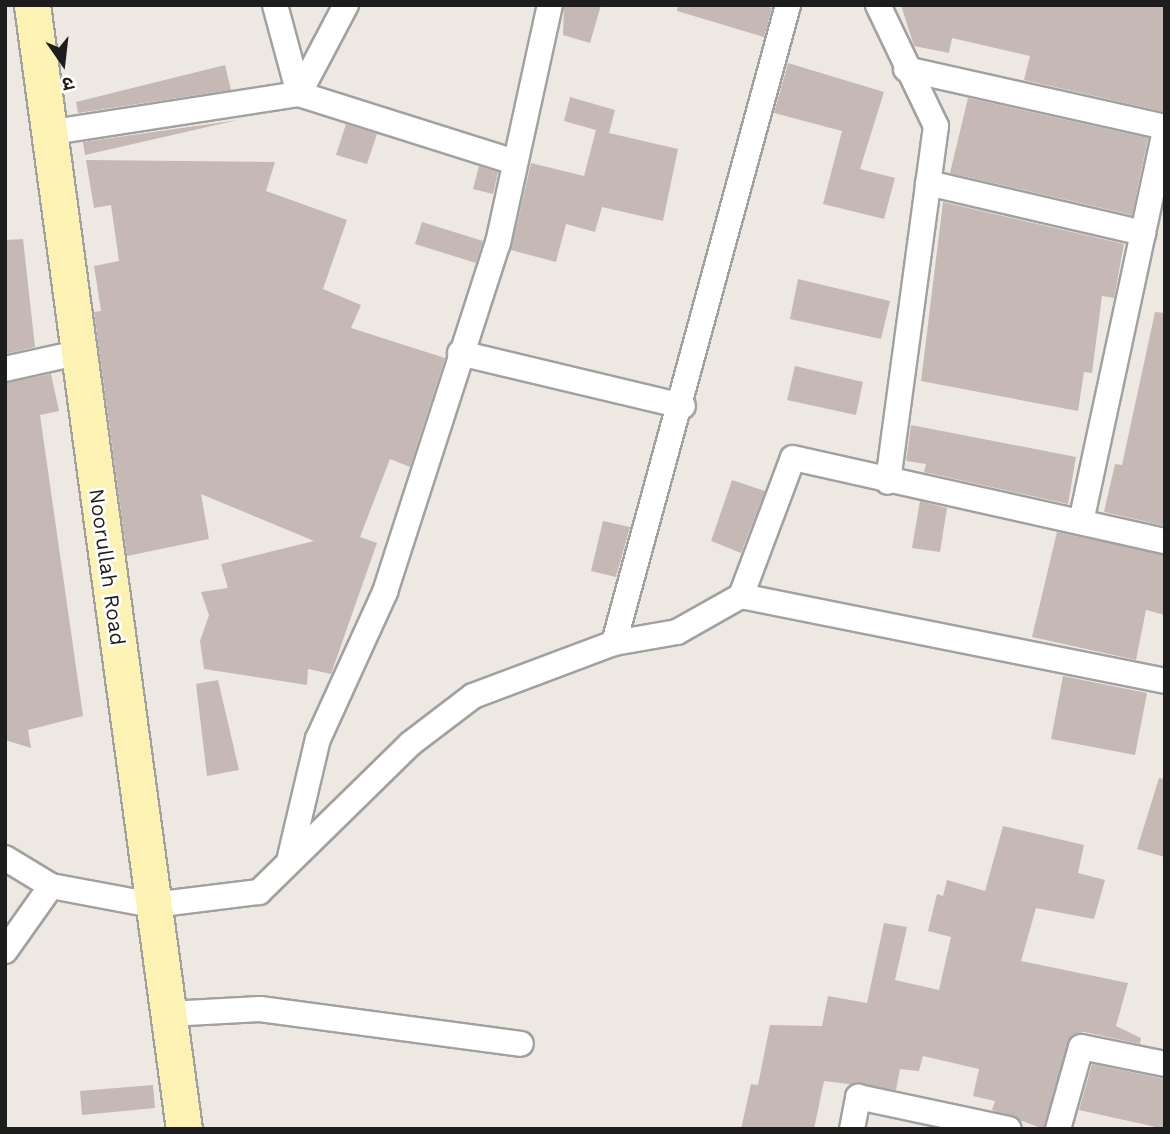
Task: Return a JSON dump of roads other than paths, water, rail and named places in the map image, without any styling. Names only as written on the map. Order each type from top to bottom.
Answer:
[{"type":"main road","name":"Noorullah Road","points":[[32,5],[53,132],[77,353],[184,1129]]},
{"type":"street","points":[[275,5],[299,94]]},
{"type":"street","points":[[299,94],[346,5]]},
{"type":"street","points":[[290,857],[318,739],[385,592],[460,353],[498,243],[550,5]]},
{"type":"street","points":[[614,643],[683,406],[788,5]]},
{"type":"street","points":[[878,5],[906,69],[936,126],[888,482]]},
{"type":"street","points":[[906,69],[1165,129],[1081,522]]},
{"type":"street","points":[[53,132],[299,94],[514,162]]},
{"type":"street","points":[[928,183],[1143,233]]},
{"type":"street","points":[[5,369],[77,353]]},
{"type":"street","points":[[460,353],[683,406]]},
{"type":"street","points":[[5,858],[51,886],[153,905],[259,892],[290,857],[331,826],[410,744],[472,696],[614,643],[677,632],[741,596],[793,458],[888,482],[1165,541]]},
{"type":"street","points":[[741,596],[1165,681]]},
{"type":"street","points":[[5,951],[51,886]]},
{"type":"street","points":[[168,1014],[260,1009],[521,1044]]},
{"type":"street","points":[[1058,1129],[1081,1046],[1165,1064]]},
{"type":"street","points":[[852,1129],[858,1097],[1009,1129]]}]
